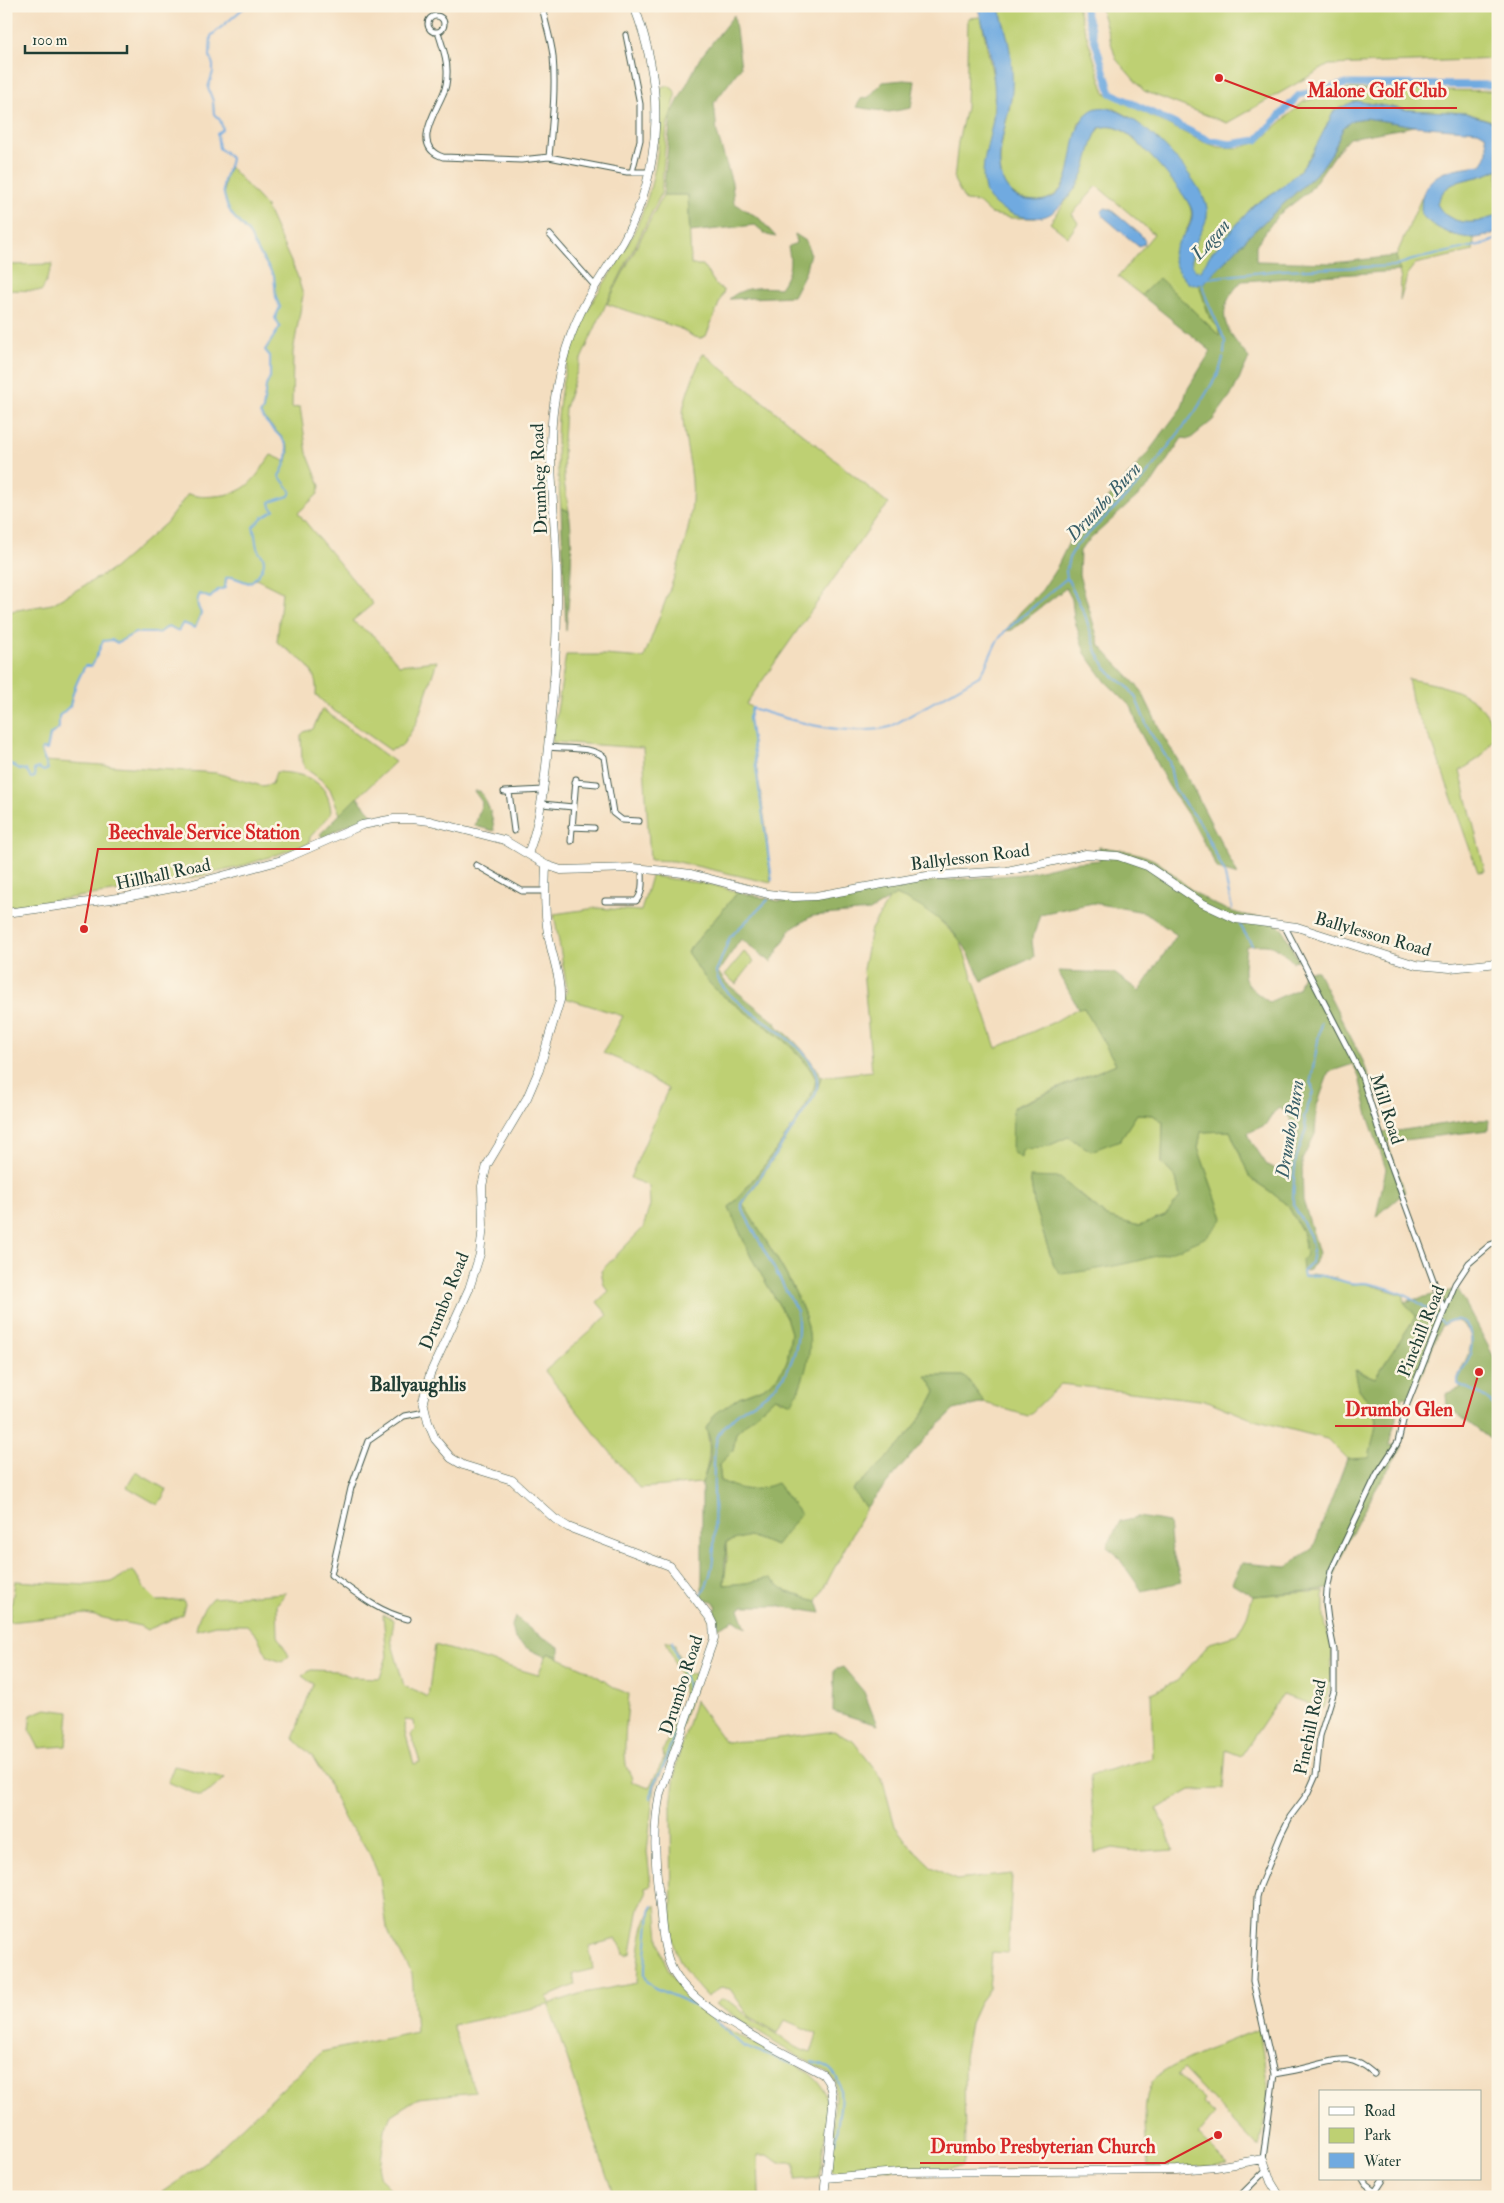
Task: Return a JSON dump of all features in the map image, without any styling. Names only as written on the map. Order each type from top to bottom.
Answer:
[{"type":"street","points":[[542,6],[553,63],[554,103],[548,157]]},
{"type":"street","name":"Drumbeg Road","points":[[528,854],[544,790],[559,623],[550,445],[552,417],[565,352],[580,314],[632,225],[646,190],[650,172],[656,120],[655,82],[646,42],[634,6]]},
{"type":"street","points":[[438,32],[447,72],[445,91],[427,130],[427,144],[435,154],[443,157],[521,160],[548,157],[632,172],[650,172]]},
{"type":"street","points":[[626,34],[640,104],[640,140],[632,172]]},
{"type":"street","points":[[550,235],[595,286]]},
{"type":"street","points":[[548,747],[588,751],[599,753],[604,757],[613,813],[622,820],[639,821]]},
{"type":"street","points":[[571,841],[576,781],[597,784]]},
{"type":"street","points":[[514,831],[506,792],[544,790]]},
{"type":"street","points":[[542,804],[573,807]]},
{"type":"street","name":"Hillhall Road","points":[[6,913],[126,898],[189,885],[282,860],[362,825],[394,819],[430,821],[493,837],[513,844],[546,865]]},
{"type":"street","points":[[572,827],[594,828]]},
{"type":"street","name":"Ballylesson Road","points":[[546,865],[561,870],[642,868],[692,874],[768,894],[793,897],[816,896],[928,876],[1008,871],[1062,858],[1086,854],[1103,854],[1118,856],[1147,866],[1221,914],[1250,922],[1284,924],[1416,965],[1450,968],[1498,963]]},
{"type":"street","points":[[476,864],[522,891],[545,892]]},
{"type":"street","name":"Drumbo Road","points":[[546,865],[545,892],[550,942],[560,988],[560,1000],[539,1070],[530,1091],[487,1165],[482,1186],[483,1225],[480,1254],[469,1289],[430,1374],[424,1392],[424,1412],[435,1439],[452,1458],[463,1465],[512,1480],[555,1519],[568,1527],[670,1566],[710,1618],[714,1629],[712,1645],[660,1792],[658,1806],[655,1861],[667,1955],[672,1970],[691,1994],[728,2021],[823,2074],[829,2081],[832,2089],[833,2104],[824,2197]]},
{"type":"street","points":[[605,901],[636,900],[640,897],[642,868]]},
{"type":"street","name":"Mill Road","points":[[1284,924],[1361,1074],[1383,1143],[1444,1310]]},
{"type":"street","name":"Pinehill Road","points":[[1263,2159],[1274,2074],[1253,1981],[1257,1897],[1281,1835],[1290,1818],[1308,1793],[1316,1775],[1320,1736],[1334,1691],[1334,1650],[1326,1604],[1331,1571],[1377,1474],[1398,1442],[1407,1404],[1455,1284],[1469,1263],[1490,1245],[1498,1242]]},
{"type":"street","points":[[408,1619],[391,1615],[372,1605],[331,1576],[351,1488],[368,1441],[404,1416],[424,1412]]},
{"type":"street","points":[[1274,2074],[1309,2067],[1339,2058],[1357,2062],[1374,2074]]},
{"type":"street","points":[[826,2178],[898,2172],[1176,2170],[1216,2167],[1263,2159],[1266,2170],[1280,2197]]},
{"type":"street","points":[[1239,2197],[1266,2170]]},
{"type":"street","points":[[1364,2180],[1374,2194],[1383,2180]]},
{"type":"street","points":[[6,2191],[14,2197]]},
{"type":"green space","points":[[998,6],[1077,6],[1105,93],[1201,141],[1218,147],[1239,148],[1259,142],[1303,102],[1351,89],[1498,91],[1498,126],[1496,122],[1466,113],[1408,110],[1356,101],[1346,105],[1301,169],[1282,187],[1254,205],[1210,255],[1202,270],[1196,271],[1192,266],[1192,251],[1207,217],[1170,152],[1130,117],[1113,108],[1079,122],[1068,175],[1058,192],[1046,200],[1035,201],[1020,198],[1008,189],[1002,177],[1000,163],[1001,148],[1011,101],[1012,78],[1007,36]]},
{"type":"green space","points":[[1100,6],[1498,6],[1498,59],[1329,65],[1227,123],[1144,91],[1116,59]]},
{"type":"green space","points":[[734,15],[741,67],[714,103],[717,133],[732,183],[734,203],[759,218],[776,237],[767,235],[755,225],[690,232],[688,195],[663,195],[671,115],[700,58]]},
{"type":"green space","points":[[981,17],[995,87],[992,130],[985,163],[1013,214],[1036,218],[1011,218],[991,214],[978,202],[965,201],[954,180],[958,142],[966,108],[968,18]]},
{"type":"green space","points":[[915,81],[911,108],[889,112],[856,107],[861,99],[869,97],[883,82]]},
{"type":"green space","points":[[663,86],[669,86],[674,90],[676,96],[667,127],[661,194],[581,359],[565,408],[563,441],[564,482],[569,511],[561,508],[557,460],[558,414],[566,368],[582,322],[628,244],[644,207],[650,189],[658,150],[660,90]]},
{"type":"green space","points":[[1366,118],[1415,126],[1349,138],[1334,155],[1309,191],[1277,216],[1256,245],[1256,261],[1333,263],[1396,256],[1400,271],[1242,281],[1227,302],[1225,312],[1228,330],[1249,358],[1233,392],[1213,420],[1190,439],[1182,438],[1152,483],[1086,543],[1080,551],[1079,575],[1100,646],[1141,690],[1163,736],[1182,767],[1238,875],[1218,869],[1192,821],[1168,785],[1140,732],[1132,708],[1106,682],[1085,653],[1074,618],[1072,599],[1066,588],[1012,630],[1005,631],[1042,590],[1083,520],[1106,501],[1146,455],[1182,407],[1187,390],[1211,351],[1141,295],[1159,278],[1220,336],[1218,327],[1210,319],[1199,284],[1205,282],[1253,232],[1320,170],[1332,153],[1343,128],[1352,120]]},
{"type":"green space","points":[[1108,126],[1121,130],[1140,145],[1162,168],[1188,202],[1191,210],[1190,221],[1173,252],[1197,285],[1199,284],[1210,319],[1218,327],[1221,337],[1160,279],[1141,295],[1118,277],[1154,234],[1097,186],[1072,214],[1078,223],[1068,237],[1050,223],[1076,187],[1092,140],[1100,128]]},
{"type":"green space","points":[[230,167],[265,205],[297,275],[303,295],[293,352],[292,408],[300,407],[307,453],[320,486],[318,494],[298,513],[373,604],[352,621],[375,637],[399,665],[437,661],[416,724],[401,747],[390,750],[330,708],[316,695],[316,685],[310,670],[299,658],[277,642],[282,592],[256,579],[249,583],[232,577],[227,578],[225,588],[218,590],[210,598],[200,594],[198,604],[201,613],[195,628],[183,623],[178,631],[169,626],[159,633],[135,633],[117,643],[111,640],[103,641],[93,664],[85,666],[82,671],[70,706],[59,716],[59,728],[50,735],[47,750],[43,749],[41,751],[44,761],[216,773],[262,786],[272,784],[276,772],[296,774],[321,786],[326,793],[331,814],[310,837],[309,844],[236,868],[148,887],[6,907],[6,612],[52,604],[113,569],[166,523],[188,494],[208,497],[226,495],[249,484],[260,472],[271,455],[287,462],[289,450],[287,446],[281,436],[260,414],[263,410],[266,386],[270,377],[270,356],[265,350],[280,327],[275,318],[280,307],[276,298],[274,276],[249,234],[232,215],[226,202],[224,188]]},
{"type":"green space","points":[[1498,169],[1498,214],[1482,221],[1465,222],[1449,217],[1442,212],[1437,204],[1441,194],[1447,188],[1454,183]]},
{"type":"green space","points":[[1423,194],[1421,214],[1450,234],[1474,238],[1473,251],[1415,264],[1408,273],[1400,301],[1401,280],[1396,256]]},
{"type":"green space","points":[[663,195],[688,195],[691,265],[703,265],[716,285],[724,291],[706,336],[701,338],[694,337],[679,328],[607,304]]},
{"type":"green space","points":[[795,234],[806,241],[810,253],[805,273],[793,296],[729,299],[747,290],[780,288],[788,273],[790,258],[788,247],[796,243]]},
{"type":"green space","points":[[53,264],[42,291],[6,290],[6,265]]},
{"type":"green space","points":[[703,353],[889,504],[877,517],[746,704],[752,708],[749,718],[766,829],[771,883],[674,861],[650,860],[643,748],[552,742],[566,655],[644,658],[680,560],[690,520],[692,478],[683,414],[688,392]]},
{"type":"green space","points":[[561,508],[569,511],[571,526],[571,571],[566,631]]},
{"type":"green space","points":[[1408,679],[1452,689],[1462,694],[1480,706],[1491,722],[1495,737],[1481,757],[1460,771],[1485,871],[1478,872],[1433,745],[1414,709]]},
{"type":"green space","points":[[322,709],[395,762],[340,814],[330,789],[324,782],[305,768],[302,762],[301,735],[313,729]]},
{"type":"green space","points":[[474,791],[480,791],[485,800],[491,815],[494,831],[475,826],[482,802]]},
{"type":"green space","points":[[357,797],[373,816],[344,826],[323,838],[320,834]]},
{"type":"green space","points":[[1099,847],[1139,854],[1163,866],[1198,895],[1218,906],[1238,914],[1271,918],[1283,930],[1298,960],[1293,962],[1272,946],[1246,946],[1245,979],[1252,989],[1269,1002],[1298,989],[1304,971],[1317,971],[1363,1061],[1372,1086],[1383,1133],[1472,1120],[1489,1120],[1488,1130],[1387,1142],[1405,1192],[1376,1217],[1386,1169],[1368,1116],[1359,1077],[1353,1064],[1329,1072],[1317,1105],[1315,1134],[1302,1160],[1303,1200],[1319,1253],[1310,1270],[1303,1272],[1302,1259],[1306,1255],[1303,1233],[1288,1206],[1250,1178],[1230,1131],[1201,1132],[1198,1148],[1223,1218],[1207,1236],[1189,1245],[1154,1257],[1115,1266],[1061,1274],[1054,1266],[1035,1209],[1030,1177],[1060,1178],[1107,1217],[1139,1226],[1165,1216],[1180,1197],[1176,1178],[1162,1163],[1163,1122],[1153,1115],[1137,1114],[1120,1140],[1091,1151],[1068,1137],[1048,1146],[1022,1150],[1021,1158],[1012,1152],[1013,1108],[1116,1064],[1084,1008],[1078,1008],[1058,971],[1114,973],[1139,991],[1177,935],[1144,912],[1093,903],[1040,914],[1032,941],[1034,957],[982,981],[966,949],[946,925],[914,903],[896,895],[870,911],[812,916],[791,929],[771,962],[741,939],[718,972],[726,983],[776,1023],[803,1050],[821,1077],[815,1096],[743,1204],[782,1267],[800,1302],[806,1318],[810,1342],[806,1369],[792,1403],[775,1397],[736,1433],[733,1451],[719,1465],[721,1481],[736,1487],[749,1490],[777,1483],[800,1514],[776,1546],[749,1536],[726,1542],[724,1585],[770,1578],[787,1592],[817,1601],[821,1613],[779,1606],[743,1606],[739,1609],[746,1628],[734,1620],[718,1628],[712,1614],[717,1607],[713,1601],[702,1599],[702,1483],[710,1460],[710,1440],[706,1428],[715,1414],[739,1397],[763,1388],[777,1377],[787,1362],[791,1333],[786,1317],[751,1257],[729,1208],[780,1145],[805,1107],[813,1091],[816,1079],[807,1065],[784,1040],[715,989],[687,952],[738,892],[778,901],[810,901],[927,882],[1023,874],[1070,863],[1100,860]],"holes":[[[1279,1108],[1286,1112],[1298,1132],[1295,1150],[1287,1175],[1267,1165],[1251,1141],[1248,1133],[1265,1125]]]},
{"type":"green space","points":[[651,876],[713,885],[738,892],[687,952],[715,989],[784,1041],[807,1065],[816,1079],[813,1091],[805,1107],[780,1145],[729,1208],[751,1257],[786,1317],[791,1333],[787,1362],[777,1377],[763,1388],[739,1397],[706,1428],[709,1456],[702,1483],[639,1488],[545,1371],[608,1315],[597,1302],[609,1291],[604,1285],[601,1271],[643,1228],[650,1205],[649,1186],[630,1178],[668,1089],[620,1060],[603,1053],[623,1016],[565,998],[567,988],[554,914],[596,908],[641,911]]},
{"type":"green space","points":[[896,895],[913,902],[933,914],[960,940],[996,1048],[1054,1022],[1078,1008],[1084,1008],[1116,1064],[1013,1107],[1022,1150],[1048,1146],[1068,1137],[1120,1140],[1137,1114],[1153,1115],[1163,1122],[1162,1163],[1176,1178],[1180,1198],[1165,1216],[1139,1226],[1107,1217],[1079,1193],[1030,1177],[1035,1209],[1054,1266],[1223,1218],[1198,1148],[1201,1132],[1230,1131],[1250,1178],[1288,1206],[1303,1233],[1306,1255],[1302,1269],[1304,1277],[1312,1274],[1336,1278],[1351,1284],[1364,1283],[1404,1295],[1404,1302],[1416,1316],[1375,1378],[1356,1370],[1359,1389],[1375,1410],[1377,1421],[1369,1459],[1347,1459],[1327,1439],[1254,1420],[1208,1401],[1061,1384],[1028,1416],[985,1403],[965,1376],[927,1376],[936,1391],[920,1419],[888,1457],[852,1490],[866,1508],[817,1601],[787,1592],[770,1578],[724,1585],[727,1558],[726,1542],[749,1536],[776,1546],[758,1490],[738,1489],[721,1481],[719,1465],[733,1451],[736,1433],[775,1396],[781,1401],[799,1390],[809,1348],[806,1319],[792,1285],[742,1204],[815,1096],[821,1077],[872,1071],[863,969],[871,929],[890,898]]},
{"type":"green space","points":[[744,952],[754,961],[736,984],[725,975]]},
{"type":"green space","points":[[1458,1289],[1498,1365],[1498,1450],[1495,1443],[1447,1406],[1446,1394],[1461,1388],[1458,1378],[1471,1343],[1468,1330],[1460,1323],[1451,1321],[1441,1326],[1412,1398],[1402,1397],[1389,1445],[1403,1446],[1371,1497],[1351,1534],[1335,1571],[1330,1589],[1253,1596],[1232,1583],[1242,1563],[1287,1567],[1313,1548],[1347,1459],[1369,1458],[1377,1421],[1375,1410],[1359,1389],[1355,1370],[1375,1378],[1416,1316],[1404,1302]]},
{"type":"green space","points":[[926,1376],[965,1376],[985,1403],[954,1410],[932,1431],[866,1508],[852,1490],[888,1457],[920,1419],[936,1391]]},
{"type":"green space","points":[[136,1472],[167,1490],[158,1505],[127,1487]]},
{"type":"green space","points":[[1138,1517],[1169,1522],[1171,1545],[1181,1582],[1142,1591],[1116,1554],[1107,1547],[1120,1521]]},
{"type":"green space","points":[[133,1570],[145,1589],[157,1601],[183,1600],[185,1604],[182,1615],[147,1630],[140,1626],[86,1614],[9,1622],[15,1581],[87,1585],[112,1582]]},
{"type":"green space","points":[[1324,1591],[1324,1619],[1332,1649],[1331,1683],[1324,1708],[1282,1695],[1241,1756],[1226,1750],[1223,1789],[1190,1790],[1157,1809],[1174,1850],[1143,1852],[1113,1848],[1095,1853],[1090,1775],[1153,1758],[1151,1693],[1177,1681],[1210,1643],[1237,1635],[1247,1616],[1253,1596]]},
{"type":"green space","points":[[286,1593],[277,1604],[278,1636],[289,1656],[282,1662],[268,1657],[257,1636],[247,1625],[215,1625],[196,1630],[201,1612],[212,1598]]},
{"type":"green space","points":[[383,1615],[394,1620],[391,1640],[404,1686],[428,1697],[435,1645],[538,1675],[547,1653],[587,1670],[617,1689],[629,1694],[625,1738],[627,1767],[632,1782],[649,1788],[664,1759],[663,1751],[684,1698],[682,1681],[666,1641],[675,1644],[676,1651],[688,1674],[700,1673],[669,1758],[654,1786],[647,1852],[651,1885],[645,1887],[646,1894],[639,1907],[631,1953],[624,1954],[622,1947],[616,1939],[589,1946],[593,1969],[573,1974],[575,1985],[547,1997],[549,2004],[583,1993],[637,1983],[640,1942],[646,1921],[656,1905],[660,1942],[665,1962],[678,1984],[694,2003],[714,2020],[736,2034],[785,2058],[819,2082],[824,2091],[827,2110],[819,2178],[795,2180],[795,2163],[779,2163],[768,2155],[758,2155],[759,2194],[761,2197],[614,2197],[549,2005],[452,2025],[475,2092],[418,2098],[391,2115],[385,2129],[379,2177],[399,2197],[155,2197],[203,2164],[321,2052],[416,2032],[412,1973],[387,1928],[380,1879],[370,1855],[358,1835],[345,1821],[328,1782],[312,1756],[293,1738],[313,1684],[302,1676],[311,1670],[336,1671],[352,1677],[380,1678],[387,1656]],"holes":[[[405,1720],[414,1721],[415,1730],[411,1735],[420,1762],[414,1764],[404,1728]]]},
{"type":"green space","points":[[515,1616],[530,1629],[559,1647],[559,1657],[548,1653],[546,1657],[527,1648],[515,1639],[512,1626]]},
{"type":"green space","points":[[843,1667],[864,1692],[877,1725],[833,1711],[834,1670]]},
{"type":"green space","points":[[695,1701],[725,1742],[763,1740],[834,1731],[853,1741],[882,1778],[895,1826],[909,1845],[932,1867],[956,1880],[1012,1874],[1008,1953],[992,1952],[989,1989],[980,2001],[970,2023],[964,2057],[965,2157],[962,2168],[861,2169],[835,2173],[830,2167],[836,2082],[828,2072],[799,2057],[715,2004],[722,1999],[731,2002],[756,2022],[796,2047],[811,2053],[817,2034],[785,2020],[778,2033],[749,2016],[730,1989],[721,1987],[707,1997],[694,1983],[685,1969],[677,1954],[672,1936],[671,1805],[677,1761]]},
{"type":"green space","points":[[46,1709],[69,1712],[66,1746],[39,1748],[29,1729],[31,1715]]},
{"type":"green space","points":[[174,1766],[225,1778],[210,1791],[200,1796],[168,1782]]},
{"type":"green space","points":[[1259,2029],[1268,2087],[1268,2101],[1259,2148],[1183,2069],[1177,2075],[1204,2100],[1202,2103],[1214,2115],[1198,2134],[1228,2164],[1192,2168],[1148,2167],[1145,2113],[1148,2091],[1152,2082],[1158,2076],[1184,2061]]},
{"type":"water","points":[[977,6],[998,6],[1005,27],[1011,58],[1012,91],[1001,145],[1001,173],[1005,185],[1019,198],[1036,201],[1051,198],[1061,190],[1067,177],[1077,132],[1082,119],[1092,110],[1106,108],[1122,114],[1141,125],[1177,159],[1202,194],[1207,208],[1206,219],[1192,252],[1192,265],[1196,271],[1201,270],[1210,255],[1254,205],[1282,187],[1301,169],[1312,154],[1334,111],[1356,101],[1408,110],[1466,113],[1496,123],[1498,126],[1498,169],[1454,183],[1441,194],[1437,204],[1442,212],[1449,217],[1465,222],[1482,221],[1498,214],[1498,232],[1483,237],[1467,238],[1438,228],[1421,214],[1423,194],[1433,179],[1447,171],[1481,165],[1487,151],[1485,135],[1478,131],[1415,126],[1366,118],[1352,120],[1343,128],[1332,153],[1320,170],[1253,232],[1205,282],[1197,285],[1188,283],[1178,270],[1173,259],[1177,244],[1191,221],[1192,211],[1189,204],[1173,181],[1150,155],[1129,135],[1119,129],[1111,127],[1099,128],[1080,180],[1064,202],[1050,214],[1033,218],[1023,217],[1003,210],[989,198],[983,180],[984,161],[993,121],[995,98],[988,44]]},
{"type":"water","points":[[1105,208],[1110,209],[1141,235],[1145,241],[1144,244],[1138,246],[1104,217],[1101,212]]},
{"type":"waterway","points":[[6,761],[19,769],[26,770],[31,778],[35,777],[34,770],[38,768],[44,771],[48,769],[41,751],[43,749],[47,750],[50,735],[59,728],[59,716],[70,706],[82,671],[85,666],[93,664],[103,641],[112,640],[117,643],[135,633],[159,633],[169,626],[178,631],[183,623],[195,628],[201,613],[198,604],[200,594],[210,598],[218,590],[225,588],[226,578],[232,577],[249,583],[255,578],[260,572],[264,560],[257,548],[253,527],[274,510],[270,502],[289,496],[291,491],[279,476],[288,455],[287,448],[280,436],[260,414],[263,410],[266,386],[270,377],[270,356],[265,350],[280,327],[275,318],[280,307],[276,298],[274,276],[253,243],[252,238],[229,209],[223,185],[231,158],[219,148],[217,134],[223,129],[220,120],[214,114],[213,101],[208,88],[213,72],[210,56],[211,36],[246,6]]},
{"type":"waterway","points":[[1084,6],[1111,93],[1208,140],[1230,144],[1257,140],[1299,95],[1346,84],[1498,85]]},
{"type":"waterway","points":[[1207,278],[1282,270],[1394,266],[1412,260],[1488,243],[1498,238]]},
{"type":"waterway","name":"Drumbo Burn","points":[[1201,281],[1225,341],[1224,354]]},
{"type":"waterway","name":"Drumbo Burn","points":[[1223,358],[1219,372],[1195,412],[1140,483],[1076,546],[1069,558],[1066,571],[1067,578],[1085,615],[1097,652],[1105,667],[1114,677],[1125,684],[1135,696],[1149,731],[1169,761],[1174,787],[1199,821],[1224,871],[1232,909]]},
{"type":"waterway","points":[[772,880],[749,718],[752,708],[803,723],[838,729],[873,730],[890,727],[979,676],[996,643],[1005,631],[1067,578]]},
{"type":"waterway","points":[[700,1595],[708,1582],[712,1564],[714,1544],[714,1455],[717,1438],[735,1416],[777,1385],[789,1366],[798,1334],[797,1311],[742,1209],[742,1204],[815,1095],[817,1076],[809,1059],[794,1044],[737,1001],[723,987],[716,972],[730,937],[768,900]]},
{"type":"waterway","name":"Drumbo Burn","points":[[1240,925],[1252,945]]},
{"type":"waterway","name":"Drumbo Burn","points":[[1321,1023],[1311,1080],[1313,1092],[1304,1117],[1306,1129],[1296,1159],[1294,1176],[1293,1204],[1310,1236],[1313,1250],[1311,1263],[1303,1272],[1304,1277],[1315,1275],[1350,1283],[1380,1286],[1403,1294],[1417,1302],[1444,1324],[1457,1320],[1462,1322],[1469,1330],[1472,1343],[1469,1357],[1458,1379],[1458,1384],[1482,1395],[1498,1409]]},
{"type":"waterway","points":[[651,1798],[653,1786],[664,1764],[686,1702],[686,1680],[675,1654],[672,1641]]},
{"type":"waterway","points":[[653,1905],[650,1911],[645,1966],[645,1976],[648,1982],[655,1988],[692,2004],[710,2015],[744,2047],[793,2064]]},
{"type":"waterway","points":[[812,2062],[825,2066],[834,2073],[839,2082],[840,2106],[835,2142]]},
{"type":"place","name":"Malone Golf Club","points":[[1219,78]]},
{"type":"place","name":"Beechvale Service Station","points":[[84,929]]},
{"type":"place","name":"Drumbo Glen","points":[[1479,1372]]},
{"type":"place","name":"Drumbo Presbyterian Church","points":[[1218,2135]]},
{"type":"district","name":"Ballyaughlis","points":[[418,1384]]},
{"type":"water label","name":"Lagan","points":[[1210,239]]}]
